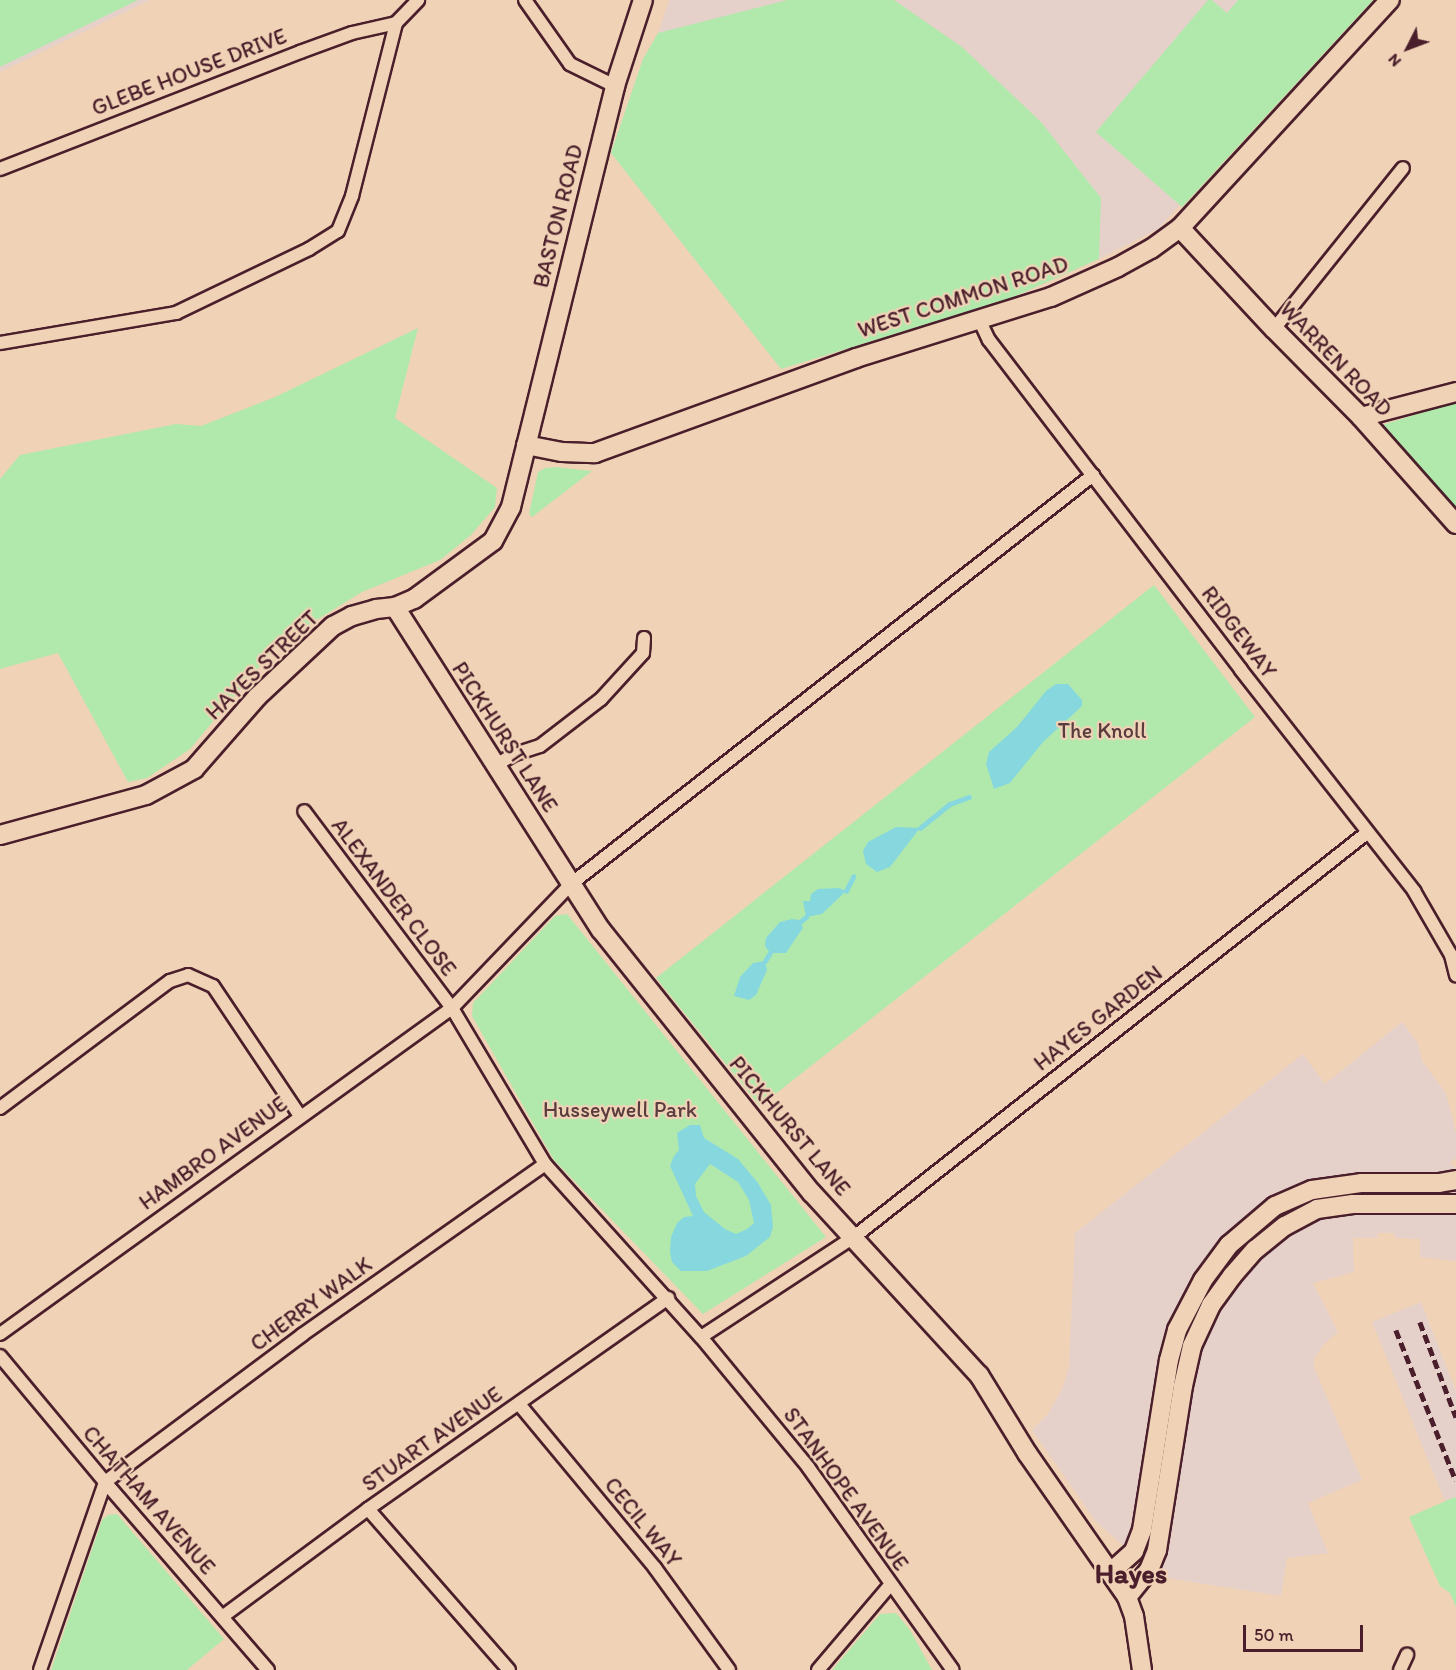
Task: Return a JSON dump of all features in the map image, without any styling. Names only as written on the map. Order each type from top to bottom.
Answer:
[{"type":"street","points":[[0,343],[176,313],[309,249],[338,231],[352,196],[396,23],[418,0]]},
{"type":"street","points":[[525,0],[570,64],[615,86]]},
{"type":"street","name":"BASTON ROAD","points":[[526,445],[615,86],[643,0]]},
{"type":"street","name":"WEST COMMON ROAD","points":[[526,445],[562,452],[595,453],[856,358],[979,319],[1016,310],[1070,288],[1151,249],[1180,228],[1390,0]]},
{"type":"street","name":"GLEBE HOUSE DRIVE","points":[[0,169],[310,48],[352,33],[396,23]]},
{"type":"street","points":[[1274,329],[1403,168]]},
{"type":"street","name":"WARREN ROAD","points":[[1180,228],[1274,329],[1361,417],[1456,524]]},
{"type":"street","name":"RIDGEWAY","points":[[979,319],[989,340],[1431,917],[1450,956],[1456,975]]},
{"type":"street","points":[[1361,417],[1456,392]]},
{"type":"street","name":"HAYES STREET","points":[[0,835],[146,795],[194,770],[257,698],[333,626],[376,609],[395,607],[414,599],[493,541],[511,507],[526,445]]},
{"type":"street","points":[[571,884],[1094,475]]},
{"type":"street","name":"PICKHURST LANE","points":[[395,607],[494,766],[601,930],[812,1193],[971,1365],[1026,1453],[1127,1597],[1134,1616],[1142,1670]]},
{"type":"street","points":[[494,766],[515,754],[540,747],[601,699],[643,653],[644,638]]},
{"type":"street","name":"ALEXANDER CLOSE","points":[[304,811],[452,1008],[545,1164]]},
{"type":"street","name":"HAYES GARDEN","points":[[701,1337],[854,1237],[1368,832]]},
{"type":"street","name":"HAMBRO AVENUE","points":[[0,1334],[452,1008],[571,884]]},
{"type":"street","points":[[0,1108],[170,981],[188,975],[213,986],[300,1116]]},
{"type":"street","name":"STANHOPE AVENUE","points":[[545,1164],[668,1298],[808,1467],[890,1585],[953,1670]]},
{"type":"street","name":"CHERRY WALK","points":[[105,1482],[302,1335],[545,1164]]},
{"type":"street","points":[[1111,1572],[1134,1551],[1142,1530],[1169,1360],[1177,1330],[1203,1280],[1229,1245],[1275,1206],[1312,1190],[1361,1183],[1438,1183],[1456,1180]]},
{"type":"street","points":[[1127,1597],[1149,1570],[1157,1550],[1183,1386],[1192,1346],[1211,1305],[1232,1276],[1255,1251],[1285,1226],[1317,1209],[1353,1204],[1456,1204]]},
{"type":"street","name":"STUART AVENUE","points":[[222,1617],[368,1509],[668,1298]]},
{"type":"street","name":"CHATHAM AVENUE","points":[[0,1356],[105,1482],[268,1670]]},
{"type":"street","name":"CECIL WAY","points":[[519,1404],[655,1568],[729,1670]]},
{"type":"street","points":[[40,1670],[105,1482]]},
{"type":"street","points":[[368,1509],[508,1670]]},
{"type":"street","points":[[818,1670],[890,1585]]},
{"type":"street","points":[[1400,1670],[1407,1655]]},
{"type":"shaded area","points":[[0,0],[150,0],[0,72]]},
{"type":"shaded area","points":[[669,0],[1365,0],[1158,229],[1099,259],[1011,298],[781,369],[611,153],[643,59],[658,33]]},
{"type":"shaded area","points":[[1402,1022],[1418,1043],[1422,1061],[1446,1093],[1456,1133],[1456,1158],[1450,1163],[1456,1168],[1456,1261],[1420,1257],[1420,1239],[1395,1238],[1394,1233],[1378,1233],[1377,1238],[1353,1238],[1354,1272],[1313,1283],[1338,1332],[1322,1346],[1314,1360],[1314,1367],[1362,1480],[1308,1503],[1328,1553],[1287,1558],[1281,1596],[1160,1577],[1097,1523],[1032,1430],[1048,1414],[1063,1387],[1069,1366],[1075,1233],[1303,1054],[1325,1084]]},
{"type":"shaded area","points":[[1421,1302],[1456,1391],[1456,1503],[1445,1502],[1372,1322]]},
{"type":"green space","points":[[0,0],[138,0],[0,67]]},
{"type":"green space","points":[[787,0],[894,0],[962,47],[1041,122],[1101,198],[1099,259],[1011,298],[781,369],[611,153],[643,59],[658,33]]},
{"type":"green space","points":[[1208,0],[1212,0],[1227,13],[1238,0],[1373,0],[1182,207],[1096,132]]},
{"type":"green space","points":[[418,328],[395,418],[497,488],[495,507],[471,535],[440,560],[362,592],[279,643],[190,749],[147,778],[128,782],[58,653],[0,669],[0,479],[20,455],[176,424],[201,426],[275,397]]},
{"type":"green space","points":[[1456,402],[1456,509],[1379,426]]},
{"type":"green space","points":[[545,468],[592,471],[532,517],[529,514],[538,472]]},
{"type":"green space","name":"The Knoll","points":[[1154,585],[1255,717],[760,1106],[656,978]]},
{"type":"green space","name":"Husseywell Park","points":[[567,914],[826,1237],[703,1314],[554,1160],[472,1016],[473,1003],[555,916]]},
{"type":"green space","points":[[1455,1497],[1456,1607],[1450,1593],[1440,1586],[1409,1517]]},
{"type":"green space","points":[[117,1514],[224,1639],[187,1670],[51,1670],[102,1520],[108,1515]]},
{"type":"green space","points":[[896,1613],[910,1630],[932,1670],[832,1670],[880,1614]]},
{"type":"water","points":[[1056,684],[1068,684],[1082,700],[1082,706],[1043,742],[1010,783],[994,789],[986,764],[989,752],[1017,727],[1046,691]]},
{"type":"water","points":[[896,827],[920,828],[890,867],[877,872],[866,864],[863,851],[868,842]]},
{"type":"water","points":[[839,888],[846,891],[822,914],[806,917],[803,901],[810,901],[811,894],[818,889]]},
{"type":"water","points":[[800,920],[803,928],[786,953],[770,953],[765,946],[766,938],[780,922]]},
{"type":"water","points":[[765,961],[767,970],[756,995],[749,1000],[734,996],[740,977],[753,963]]},
{"type":"water","points":[[690,1125],[700,1125],[704,1138],[738,1159],[758,1183],[771,1205],[773,1227],[770,1237],[746,1256],[707,1271],[681,1271],[672,1262],[671,1237],[677,1223],[684,1217],[693,1216],[670,1166],[679,1150],[677,1133]],"holes":[[[710,1164],[738,1182],[749,1200],[754,1223],[736,1234],[725,1229],[704,1212],[696,1196],[695,1184]]]},
{"type":"waterway","points":[[920,828],[950,804],[969,797]]},
{"type":"waterway","points":[[846,891],[853,877]]},
{"type":"waterway","points":[[800,922],[806,917]]},
{"type":"waterway","points":[[765,961],[770,953]]},
{"type":"railway","points":[[1420,1322],[1456,1417]]},
{"type":"railway","points":[[1396,1330],[1456,1481]]},
{"type":"district","name":"Hayes","points":[[1131,1573]]}]
